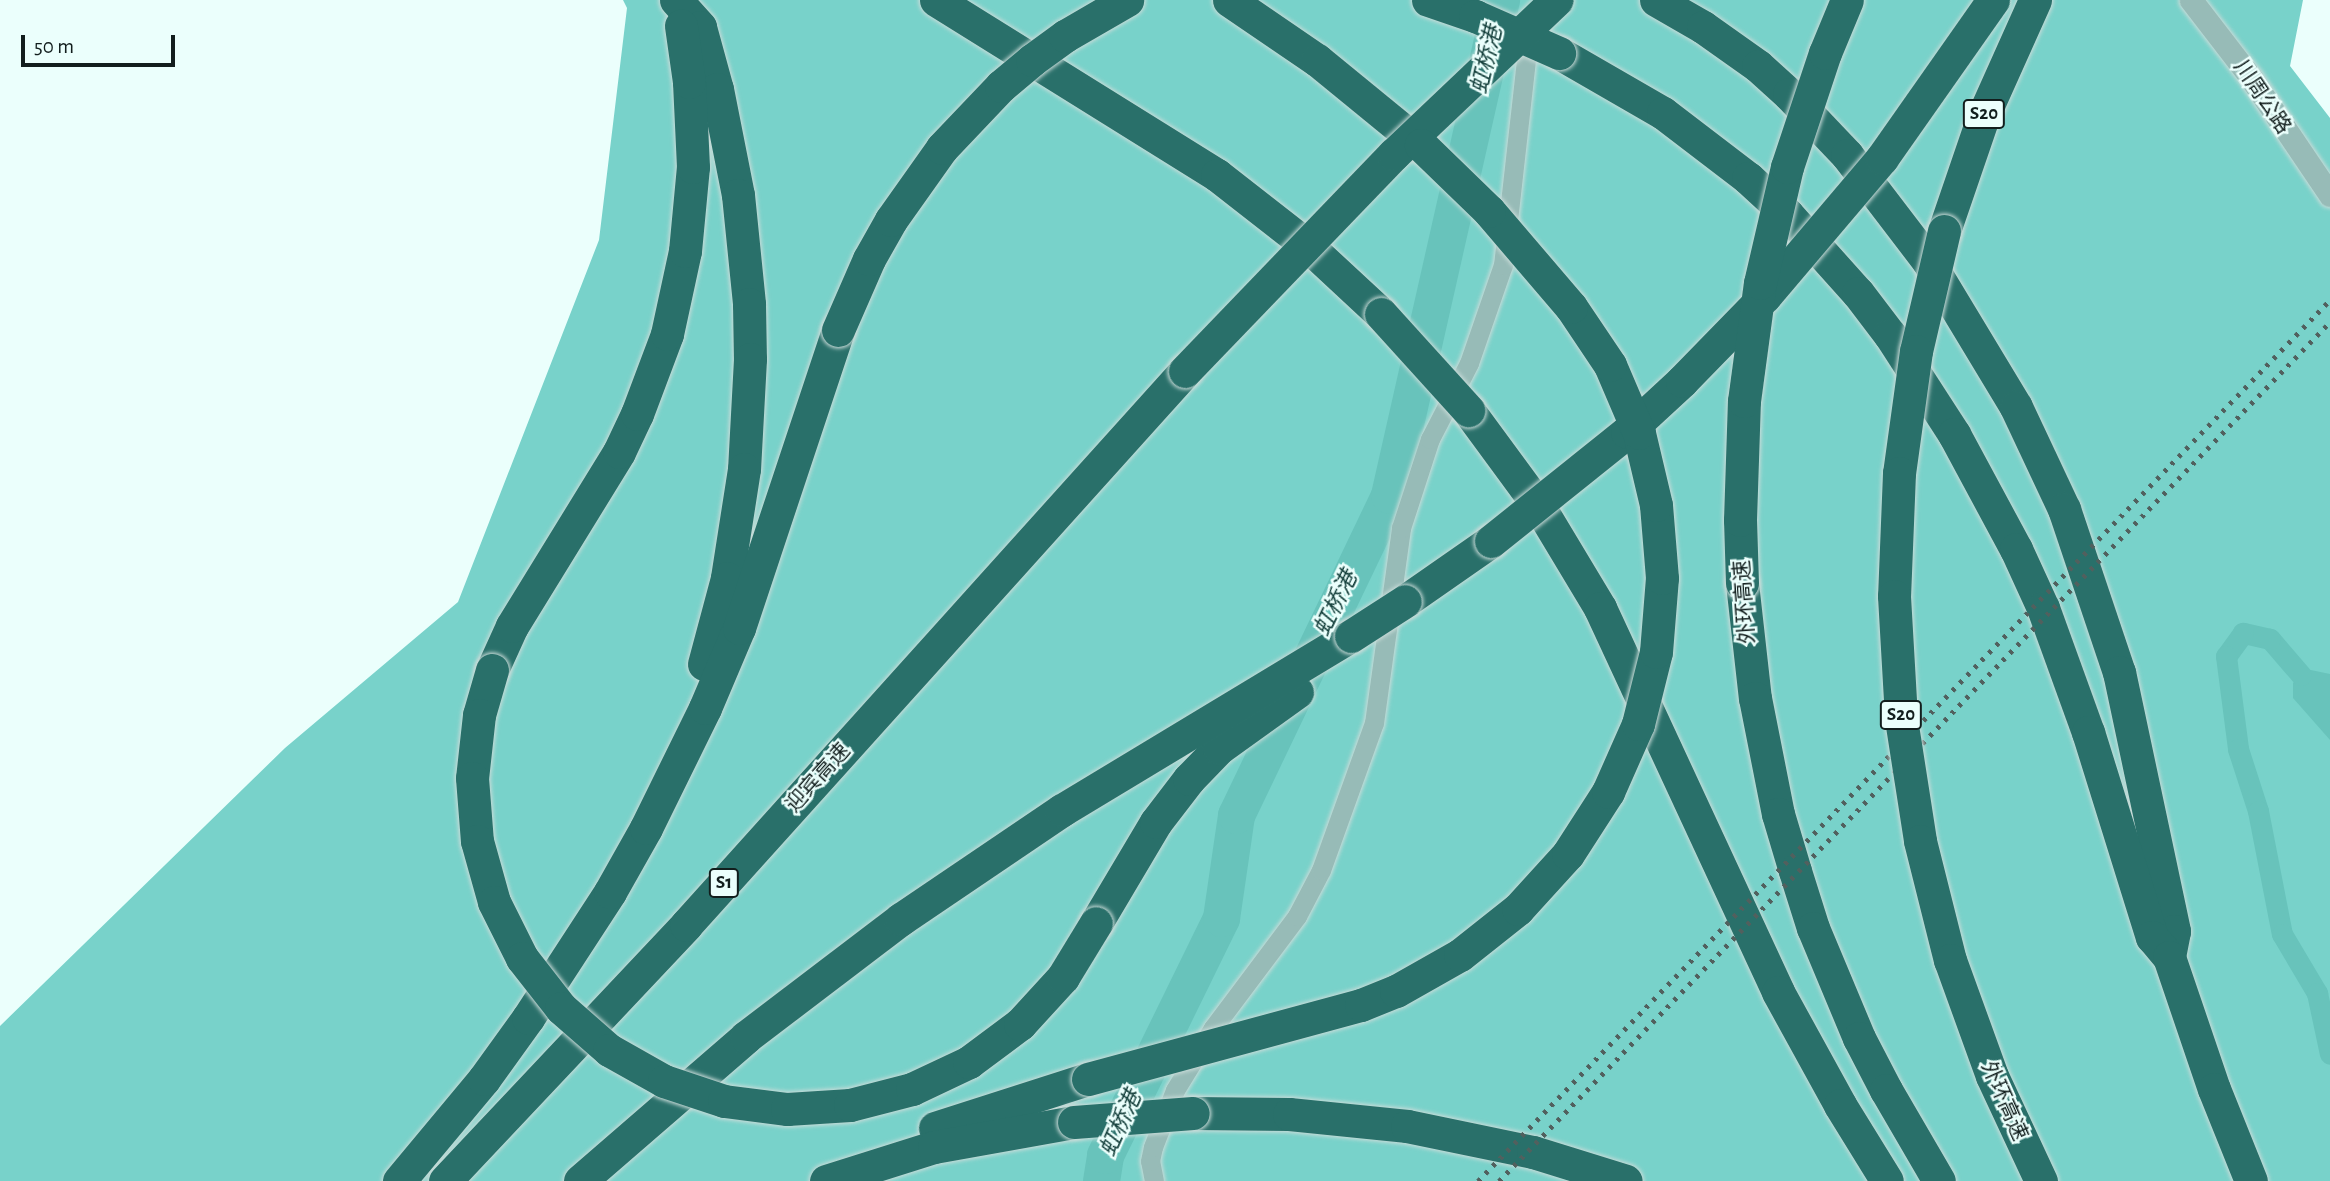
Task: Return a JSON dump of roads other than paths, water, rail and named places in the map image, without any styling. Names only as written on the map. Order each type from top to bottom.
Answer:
[{"type":"highway","points":[[676,0],[689,82],[693,167],[685,251],[667,334],[638,414],[619,452],[512,626],[492,670],[479,715],[474,746],[472,778],[477,841],[487,882],[507,931],[541,984],[584,1030],[609,1050],[664,1081],[724,1101],[787,1110],[819,1109],[881,1099],[941,1077],[969,1062],[1020,1024],[1063,977],[1149,834],[1188,779],[1240,732],[1333,667],[1350,636]]},
{"type":"highway","points":[[676,0],[699,27],[717,89],[738,195],[749,304],[750,373],[744,469],[727,578],[702,672],[705,708]]},
{"type":"highway","points":[[936,0],[1217,175],[1309,247],[1381,314],[1468,410],[1540,508],[1600,608],[1626,659],[1778,992],[1840,1105],[1887,1181]]},
{"type":"highway","points":[[399,1181],[484,1079],[570,956],[646,828],[705,708],[764,559],[838,330],[864,269],[891,220],[942,148],[991,96],[1032,60],[1065,36],[1127,0]]},
{"type":"highway","points":[[904,1155],[929,1130],[1088,1079],[1361,1005],[1396,991],[1460,955],[1518,909],[1568,854],[1608,792],[1638,723],[1656,652],[1662,578],[1656,505],[1639,433],[1610,365],[1572,307],[1497,219],[1421,145],[1317,60],[1229,0]]},
{"type":"highway","points":[[1428,0],[1487,21],[1559,53],[1664,113],[1748,178],[1824,252],[1891,335],[1961,446],[2037,596],[2088,732],[2151,937],[2169,957],[2214,1089],[2251,1181]]},
{"type":"highway","name":"迎宾高速","points":[[445,1181],[686,925],[1185,371],[1394,154],[1556,0]]},
{"type":"highway","points":[[1656,0],[1703,27],[1758,66],[1789,94],[1847,155],[1928,261],[1960,309],[2016,407],[2064,509],[2119,673],[2174,931],[2169,957]]},
{"type":"highway","name":"外环高速","points":[[1847,0],[1825,53],[1787,167],[1760,283],[1744,401],[1740,520],[1742,583],[1747,639],[1763,744],[1798,883],[1830,972],[1859,1038],[1891,1101],[1939,1181]]},
{"type":"highway","points":[[580,1181],[746,1037],[944,889],[1062,810],[1405,601],[1511,527],[1569,480],[1645,415],[1735,328],[1786,273],[1882,158],[1993,0]]},
{"type":"highway","name":"外环高速","points":[[2035,0],[1975,137],[1944,231],[1929,290],[1906,412],[1899,473],[1894,596],[1896,658],[1906,756],[1934,901],[1978,1041],[2042,1181]]},
{"type":"highway","points":[[826,1181],[904,1155],[991,1134],[1074,1122],[1193,1113],[1289,1114],[1408,1126],[1532,1152],[1626,1181]]},
{"type":"street","points":[[1154,1181],[1150,1161],[1153,1147],[1175,1090],[1213,1028],[1297,916],[1321,870],[1374,723],[1401,528],[1430,439],[1469,363],[1503,265],[1533,0]]},
{"type":"street","name":"川周公路","points":[[2191,0],[2251,78],[2330,195]]},
{"type":"waterway","name":"虹桥港","points":[[1101,1181],[1105,1155],[1221,918],[1236,815],[1389,495],[1501,0]]},
{"type":"waterway","points":[[2301,675],[2270,639],[2243,633],[2226,656],[2238,749],[2258,811],[2282,934],[2317,993],[2330,1054]]},
{"type":"railway","points":[[1478,1181],[2330,300]]},
{"type":"railway","points":[[1499,1181],[2330,322]]}]
